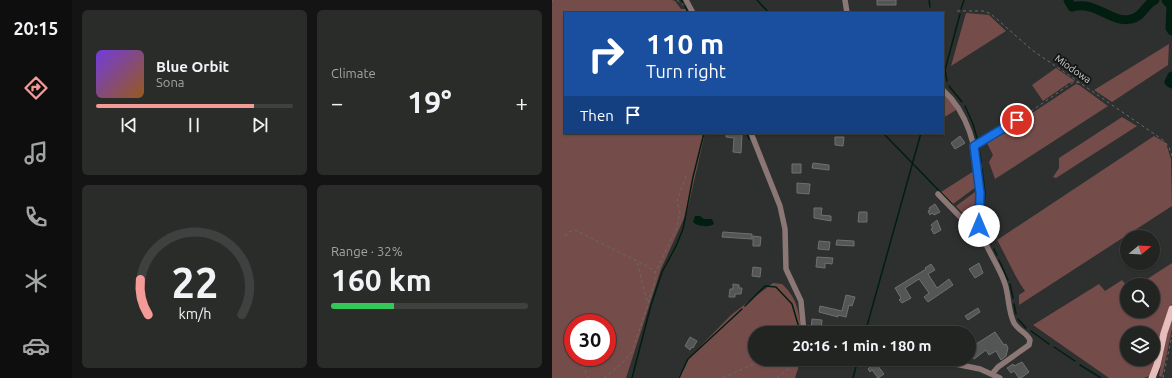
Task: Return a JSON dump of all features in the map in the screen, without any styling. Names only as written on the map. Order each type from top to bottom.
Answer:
[{"type":"main road","points":[[1160,354],[1172,309]]},
{"type":"main road","points":[[1152,378],[1157,366]]},
{"type":"main road","points":[[1157,366],[1158,378]]},
{"type":"street","points":[[845,0],[847,12]]},
{"type":"street","points":[[684,2],[692,12]]},
{"type":"street","points":[[944,91],[954,100],[964,118],[974,146],[980,193],[978,217],[980,230],[1005,283],[1013,320],[1018,328],[1030,338],[1031,342],[1028,346],[996,368],[992,374]]},
{"type":"street","points":[[974,146],[1017,120]]},
{"type":"street","points":[[751,134],[780,206],[785,234],[786,269],[801,301],[803,326]]},
{"type":"street","points":[[938,194],[970,227],[974,230],[980,230]]},
{"type":"street","points":[[969,366],[1000,378]]},
{"type":"path","points":[[677,0],[684,2]]},
{"type":"path","name":"Miodowa","points":[[957,11],[984,12],[991,14],[1032,50],[1163,140],[1169,147],[1172,156]]},
{"type":"path","points":[[1017,120],[1072,83],[1078,82]]},
{"type":"path","points":[[604,378],[632,352],[655,281],[655,273],[676,230],[680,213],[677,201],[687,172]]},
{"type":"path","points":[[565,236],[570,231],[575,230],[652,269],[655,273]]},
{"type":"path","points":[[637,262],[648,304]]},
{"type":"path","points":[[1163,378],[1172,335]]},
{"type":"path","points":[[583,366],[588,378]]},
{"type":"path","points":[[722,378],[749,366]]},
{"type":"path","points":[[777,378],[791,366]]},
{"type":"shaded area","points":[[552,0],[672,0],[675,1],[681,9],[686,9],[688,12],[564,12],[564,134],[705,134],[687,212],[661,269],[626,378],[552,378]]},
{"type":"shaded area","points":[[966,13],[989,15],[1006,31],[951,66]]},
{"type":"shaded area","points":[[1169,44],[1168,65],[1112,102],[1094,90]]},
{"type":"shaded area","points":[[1056,68],[1075,81],[1069,83],[1043,101],[1032,85]]},
{"type":"shaded area","points":[[1076,84],[1108,106],[995,179],[989,162],[993,155],[987,143]]},
{"type":"shaded area","points":[[944,94],[953,104],[956,110],[944,117]]},
{"type":"shaded area","points":[[1122,117],[1137,126],[1056,178],[1053,177],[1059,168],[1059,158]]},
{"type":"shaded area","points":[[1154,136],[1166,143],[1171,159],[1172,206],[1135,230],[1120,230],[1120,240],[1019,305],[1019,295],[1025,291],[1017,279],[997,240]]},
{"type":"shaded area","points":[[974,171],[976,187],[953,204],[941,192]]},
{"type":"shaded area","points":[[975,192],[976,193],[973,225],[956,206]]},
{"type":"shaded area","points":[[695,216],[700,216],[704,219],[712,219],[714,224],[706,226],[697,225],[693,222]]},
{"type":"shaded area","points":[[1172,263],[1172,303],[1166,318],[1160,343],[1160,326],[1120,326],[1120,366],[1154,366],[1149,376],[1144,378],[1109,378],[1033,325],[1099,284],[1105,291],[1120,281],[1120,318],[1160,318],[1160,278],[1149,278]]},
{"type":"shaded area","points":[[773,283],[782,284],[792,295],[795,301],[801,326],[748,326],[748,366],[799,366],[795,378],[678,378],[689,358],[731,315]]},
{"type":"shaded area","points":[[1172,316],[1172,329],[1162,377],[1159,376]]},
{"type":"building","points":[[877,0],[896,0],[896,5],[877,5]]},
{"type":"building","points":[[726,134],[742,134],[741,153],[733,152],[734,138],[726,137]]},
{"type":"building","points":[[960,136],[965,143],[955,149],[951,143]]},
{"type":"building","points":[[835,137],[844,137],[843,146],[835,145]]},
{"type":"building","points":[[813,163],[829,165],[829,170],[812,168]]},
{"type":"building","points":[[792,164],[801,164],[801,173],[792,173]]},
{"type":"building","points":[[797,183],[810,184],[809,194],[797,193]]},
{"type":"building","points":[[935,204],[940,212],[934,215],[932,213],[930,215],[928,211],[930,210],[929,208]]},
{"type":"building","points":[[814,208],[822,208],[821,215],[831,216],[831,221],[814,218]]},
{"type":"building","points":[[859,212],[867,212],[867,222],[858,222]]},
{"type":"building","points":[[937,220],[941,230],[934,234],[931,229],[933,228],[931,225]]},
{"type":"building","points":[[723,232],[752,234],[752,239],[722,237]]},
{"type":"building","points":[[753,236],[761,237],[760,246],[753,246]]},
{"type":"building","points":[[837,240],[854,241],[854,246],[836,245]]},
{"type":"building","points":[[819,241],[830,242],[829,250],[818,249]]},
{"type":"building","points":[[817,257],[833,258],[832,264],[825,263],[825,268],[816,267]]},
{"type":"building","points":[[979,263],[983,273],[975,278],[969,269]]},
{"type":"building","points":[[931,264],[935,270],[928,274],[937,288],[949,279],[953,285],[928,302],[924,297],[929,293],[919,279],[905,288],[911,298],[902,303],[899,300],[901,298],[895,288],[926,269],[925,268]]},
{"type":"building","points":[[753,267],[761,268],[760,277],[752,276]]},
{"type":"building","points":[[733,284],[739,285],[739,288],[742,288],[741,294],[735,294],[735,297],[729,297],[730,289],[733,289]]},
{"type":"building","points":[[846,295],[855,297],[852,306],[849,305],[846,317],[838,315],[838,317],[819,312],[820,306],[842,311]]},
{"type":"building","points":[[978,308],[980,312],[968,320],[965,316]]},
{"type":"building","points":[[812,319],[822,320],[821,326],[811,326]]},
{"type":"building","points":[[995,332],[1004,345],[1006,344],[1008,348],[1006,356],[1001,360],[996,351],[989,355],[986,350],[976,358],[976,344]]},
{"type":"building","points":[[690,337],[697,341],[690,350],[685,346]]},
{"type":"building","points":[[1022,362],[1029,372],[1019,378],[1014,371],[1011,373],[1007,368],[1013,364],[1014,366]]},
{"type":"building","points":[[869,366],[878,366],[884,374],[878,378],[872,370],[870,372],[868,369]]},
{"type":"waterway","points":[[757,0],[768,12]]},
{"type":"waterway","points":[[929,0],[930,7]]},
{"type":"waterway","points":[[961,9],[964,0]]},
{"type":"waterway","points":[[1068,0],[1072,7],[1089,7],[1124,20],[1135,18],[1155,0]]},
{"type":"waterway","points":[[1166,0],[1171,6],[1170,28],[1172,31]]},
{"type":"waterway","points":[[685,6],[688,12]]},
{"type":"waterway","points":[[947,81],[945,70],[960,14]]},
{"type":"waterway","points":[[1172,76],[1169,82],[1172,84]]},
{"type":"waterway","points":[[949,86],[962,102]]},
{"type":"waterway","points":[[965,106],[973,124],[978,142]]},
{"type":"waterway","points":[[632,378],[651,305],[662,272],[683,229],[693,177],[704,134]]},
{"type":"waterway","points":[[747,134],[749,139]]},
{"type":"waterway","points":[[884,134],[952,204]]},
{"type":"waterway","points":[[867,326],[921,134]]},
{"type":"waterway","points":[[979,148],[981,162]]},
{"type":"waterway","points":[[982,169],[985,193],[984,205]]},
{"type":"waterway","points":[[983,212],[983,224]]},
{"type":"waterway","points":[[985,230],[991,244]]},
{"type":"waterway","points":[[994,249],[997,255]]},
{"type":"waterway","points":[[999,260],[1008,280]]},
{"type":"waterway","points":[[1010,284],[1013,298]]},
{"type":"waterway","points":[[745,306],[765,286],[776,287],[792,304],[799,326]]},
{"type":"waterway","points":[[1014,304],[1016,314]]},
{"type":"waterway","points":[[679,378],[688,359],[742,309]]},
{"type":"waterway","points":[[1018,319],[1026,328]]},
{"type":"waterway","points":[[1031,331],[1049,344]]},
{"type":"waterway","points":[[1054,347],[1075,361]]},
{"type":"waterway","points":[[1080,365],[1101,378]]},
{"type":"waterway","points":[[853,378],[856,366]]},
{"type":"route","points":[[979,226],[978,217],[980,193],[974,146],[980,144],[1017,120]]}]
